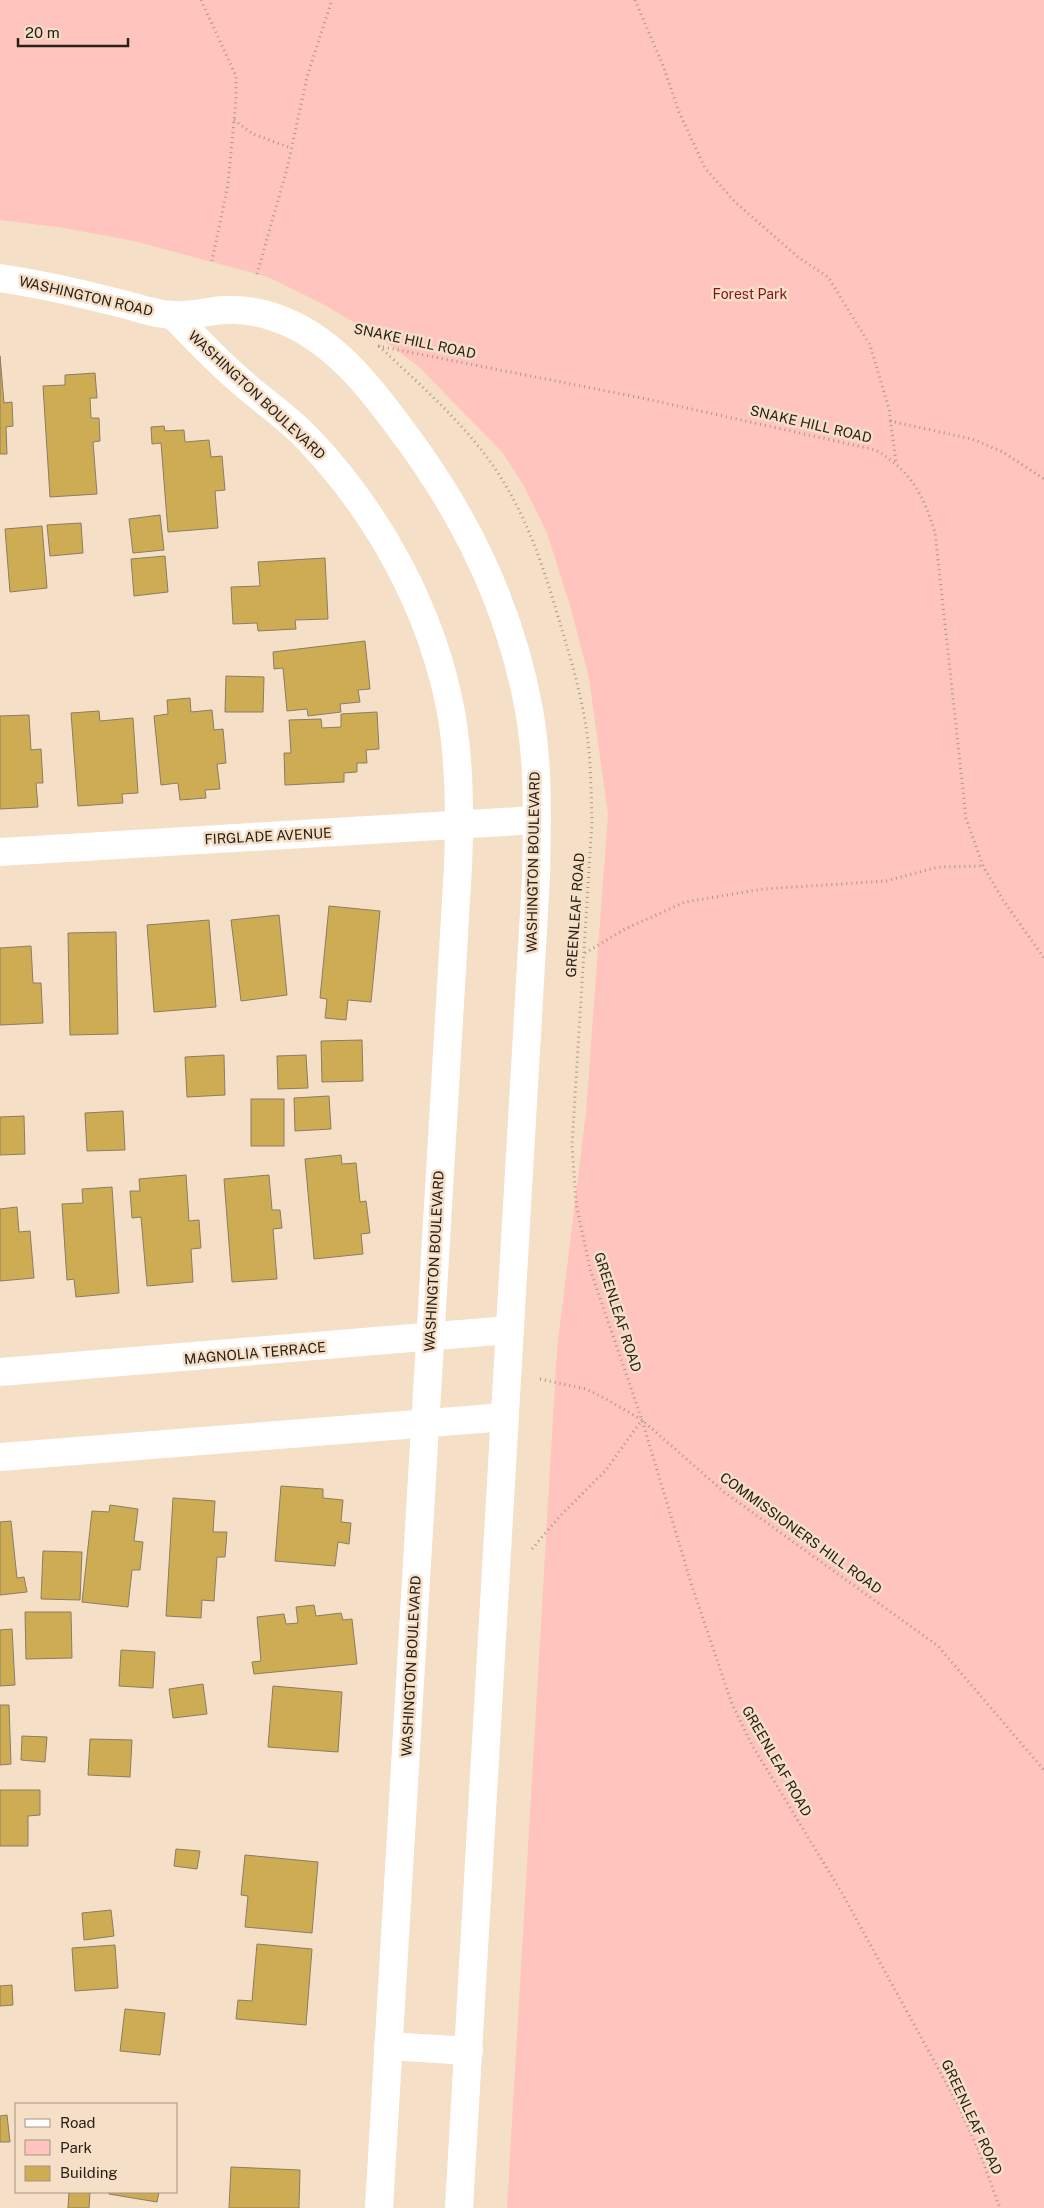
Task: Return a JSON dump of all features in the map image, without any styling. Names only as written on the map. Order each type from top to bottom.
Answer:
[{"type":"street","name":"WASHINGTON ROAD","points":[[0,278],[70,291],[173,315]]},
{"type":"street","name":"WASHINGTON BOULEVARD","points":[[173,315],[227,310],[268,315],[305,331],[336,355],[369,388],[419,453],[449,499],[479,552],[500,602],[517,656],[529,711],[535,765],[537,820],[532,950],[459,2208]]},
{"type":"street","name":"WASHINGTON BOULEVARD","points":[[173,315],[218,362],[284,417],[329,462],[375,524],[397,561],[429,635],[451,712],[456,748],[459,825],[379,2208]]},
{"type":"street","name":"FIRGLADE AVENUE","points":[[0,852],[537,820]]},
{"type":"street","name":"MAGNOLIA TERRACE","points":[[0,1372],[509,1330]]},
{"type":"street","points":[[0,1457],[505,1417]]},
{"type":"street","points":[[388,2046],[469,2052]]},
{"type":"path","points":[[201,0],[236,76],[228,184],[212,261]]},
{"type":"path","points":[[257,274],[291,148],[307,77],[332,0]]},
{"type":"path","points":[[635,0],[664,68],[679,112],[705,168],[735,202],[783,244],[828,277],[870,345],[882,381],[896,462]]},
{"type":"path","points":[[234,120],[253,134],[291,148]]},
{"type":"path","name":"SNAKE HILL ROAD","points":[[369,344],[642,398],[876,450],[896,462],[912,480],[921,496],[935,532],[966,818],[983,866],[1003,900],[1044,958]]},
{"type":"path","name":"GREENLEAF ROAD","points":[[378,346],[455,418],[493,466],[520,509],[545,571],[576,679],[587,737],[592,822],[572,1145],[576,1204],[590,1269],[642,1420],[692,1586],[732,1704],[752,1745],[842,1893],[956,2101],[980,2151],[1000,2208]]},
{"type":"path","points":[[890,421],[972,439],[1003,452],[1044,479]]},
{"type":"path","points":[[584,953],[625,929],[684,902],[763,889],[886,881],[938,867],[983,866]]},
{"type":"path","name":"COMMISSIONERS HILL ROAD","points":[[508,1372],[586,1389],[606,1398],[642,1420],[724,1492],[938,1646],[1044,1770]]},
{"type":"path","points":[[530,1551],[559,1517],[606,1470],[642,1420]]},
{"type":"green space","name":"Forest Park","points":[[0,0],[1044,0],[1044,2208],[507,2208],[557,1349],[586,1112],[608,814],[589,678],[571,609],[547,533],[524,486],[502,452],[419,367],[379,337],[321,303],[268,277],[134,241],[58,227],[0,220]]},
{"type":"building","points":[[0,356],[4,403],[12,402],[13,426],[6,427],[7,454],[0,454]]},
{"type":"building","points":[[95,373],[97,398],[90,398],[91,418],[99,418],[100,441],[93,442],[97,494],[50,497],[43,386],[65,385],[65,375]]},
{"type":"building","points":[[164,426],[165,431],[184,430],[185,442],[209,440],[211,457],[222,456],[225,490],[215,491],[218,528],[168,532],[161,443],[152,444],[151,427]]},
{"type":"building","points":[[160,515],[164,550],[133,553],[129,519]]},
{"type":"building","points":[[81,523],[83,553],[50,556],[47,525]]},
{"type":"building","points":[[42,526],[47,588],[10,592],[5,529]]},
{"type":"building","points":[[165,556],[168,592],[134,596],[131,559]]},
{"type":"building","points":[[325,558],[328,619],[295,620],[296,629],[258,631],[257,623],[233,624],[231,587],[260,586],[258,562]]},
{"type":"building","points":[[365,641],[370,689],[358,690],[360,702],[340,704],[341,712],[308,716],[307,709],[287,711],[283,668],[274,669],[273,652]]},
{"type":"building","points":[[226,676],[264,677],[263,712],[225,712]]},
{"type":"building","points":[[190,698],[191,712],[212,710],[214,730],[223,729],[226,763],[217,764],[220,789],[205,790],[206,798],[180,800],[178,783],[161,785],[154,716],[168,714],[167,700]]},
{"type":"building","points":[[99,711],[100,721],[133,718],[138,793],[122,794],[123,803],[78,806],[71,713]]},
{"type":"building","points":[[377,712],[379,749],[366,750],[367,763],[357,763],[357,772],[344,773],[344,782],[285,785],[284,753],[291,753],[289,720],[321,719],[322,728],[341,727],[341,714]]},
{"type":"building","points":[[29,715],[31,750],[41,749],[43,783],[36,783],[38,807],[0,809],[0,716]]},
{"type":"building","points":[[329,906],[380,911],[371,1002],[348,1000],[346,1020],[325,1018],[327,999],[320,998]]},
{"type":"building","points":[[279,915],[287,995],[241,1001],[231,920]]},
{"type":"building","points":[[209,920],[216,1007],[154,1012],[147,925]]},
{"type":"building","points":[[116,932],[118,1034],[70,1035],[68,933]]},
{"type":"building","points":[[31,946],[33,983],[41,983],[43,1023],[0,1025],[0,948]]},
{"type":"building","points":[[362,1040],[363,1081],[322,1082],[321,1041]]},
{"type":"building","points":[[224,1055],[225,1095],[187,1097],[185,1057]]},
{"type":"building","points":[[306,1055],[308,1088],[278,1089],[277,1056]]},
{"type":"building","points":[[329,1096],[331,1129],[295,1131],[294,1098]]},
{"type":"building","points":[[251,1099],[284,1099],[284,1146],[251,1146]]},
{"type":"building","points":[[123,1111],[125,1150],[87,1151],[85,1113]]},
{"type":"building","points":[[24,1116],[25,1154],[0,1155],[0,1117]]},
{"type":"building","points":[[341,1155],[342,1164],[356,1163],[360,1202],[366,1201],[370,1233],[361,1234],[363,1254],[314,1259],[305,1159]]},
{"type":"building","points":[[186,1175],[189,1221],[199,1220],[201,1248],[191,1249],[193,1282],[147,1286],[141,1217],[132,1218],[130,1191],[140,1191],[139,1179]]},
{"type":"building","points":[[269,1175],[272,1210],[280,1210],[282,1228],[273,1229],[277,1279],[232,1282],[224,1179]]},
{"type":"building","points":[[112,1187],[119,1293],[76,1297],[74,1279],[67,1280],[62,1204],[83,1203],[82,1189]]},
{"type":"building","points":[[17,1207],[19,1232],[30,1231],[34,1278],[0,1281],[0,1209]]},
{"type":"building","points":[[281,1486],[323,1489],[323,1498],[343,1500],[341,1522],[351,1523],[349,1544],[338,1542],[335,1566],[275,1561]]},
{"type":"building","points":[[173,1498],[215,1501],[213,1532],[227,1532],[225,1557],[217,1557],[214,1601],[202,1600],[201,1618],[166,1616]]},
{"type":"building","points":[[110,1505],[138,1509],[134,1541],[143,1542],[140,1570],[132,1570],[128,1607],[82,1602],[92,1511],[109,1512]]},
{"type":"building","points":[[11,1521],[17,1578],[24,1577],[27,1592],[0,1595],[0,1522]]},
{"type":"building","points":[[43,1551],[82,1552],[80,1600],[41,1599]]},
{"type":"building","points":[[314,1605],[316,1616],[341,1613],[343,1620],[352,1619],[357,1664],[254,1674],[252,1662],[261,1661],[257,1617],[284,1614],[286,1624],[298,1623],[296,1607]]},
{"type":"building","points":[[25,1612],[71,1612],[72,1658],[26,1659]]},
{"type":"building","points":[[12,1629],[15,1685],[0,1686],[0,1630]]},
{"type":"building","points":[[121,1650],[155,1652],[153,1688],[119,1686]]},
{"type":"building","points":[[203,1684],[207,1714],[173,1718],[169,1689]]},
{"type":"building","points":[[273,1686],[342,1692],[338,1752],[268,1747]]},
{"type":"building","points":[[0,1705],[9,1705],[11,1764],[0,1765]]},
{"type":"building","points":[[22,1736],[47,1737],[45,1762],[21,1760]]},
{"type":"building","points":[[90,1739],[132,1740],[130,1777],[88,1775]]},
{"type":"building","points":[[0,1790],[40,1790],[40,1815],[28,1816],[28,1846],[0,1846]]},
{"type":"building","points":[[176,1849],[200,1851],[197,1869],[174,1866]]},
{"type":"building","points":[[245,1855],[318,1862],[312,1933],[245,1927],[248,1896],[241,1895]]},
{"type":"building","points":[[111,1910],[114,1936],[84,1940],[82,1913]]},
{"type":"building","points":[[257,1944],[312,1949],[306,2025],[236,2019],[238,2000],[252,2001]]},
{"type":"building","points":[[115,1945],[118,1988],[75,1991],[72,1948]]},
{"type":"building","points":[[12,1985],[13,2005],[0,2006],[0,1986]]},
{"type":"building","points":[[125,2009],[165,2013],[160,2055],[120,2051]]},
{"type":"building","points":[[7,2115],[10,2142],[0,2142],[0,2116]]},
{"type":"building","points":[[231,2167],[300,2170],[299,2208],[229,2208]]},
{"type":"building","points":[[69,2193],[90,2193],[89,2208],[68,2208]]},
{"type":"building","points":[[109,2193],[159,2193],[157,2202]]}]
